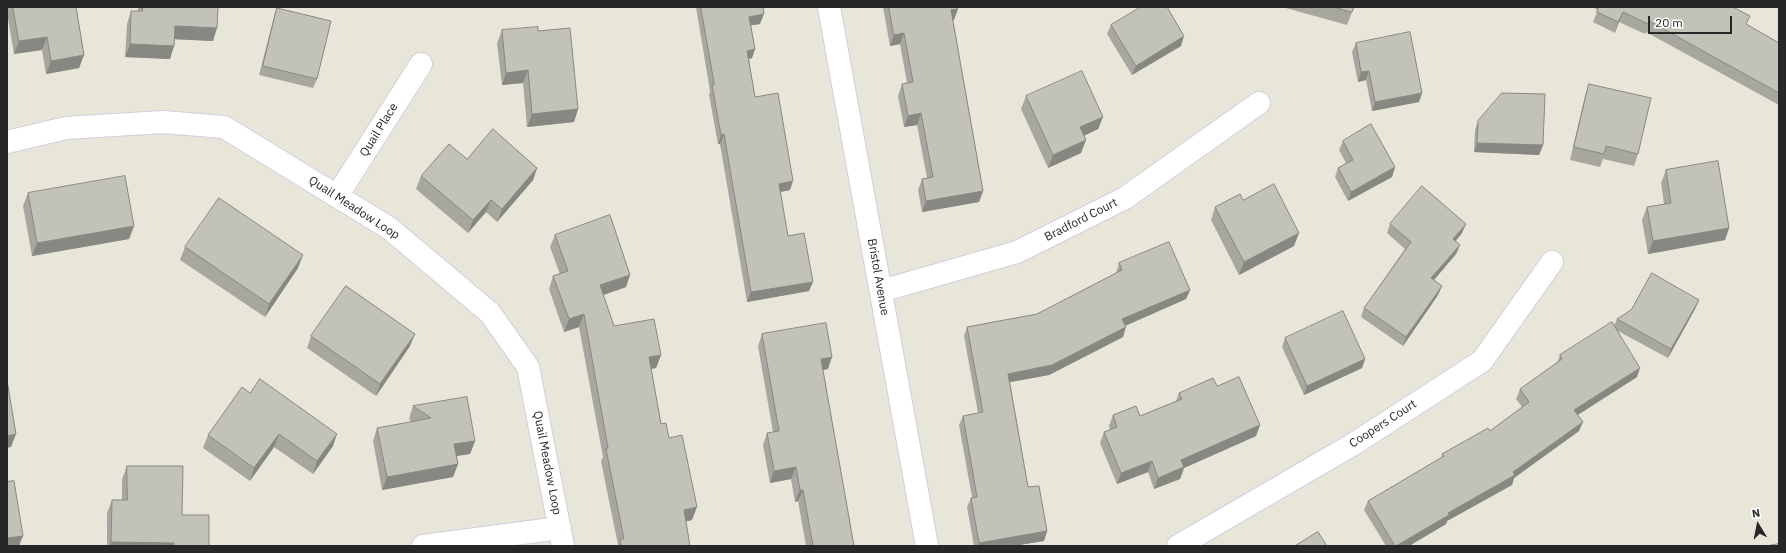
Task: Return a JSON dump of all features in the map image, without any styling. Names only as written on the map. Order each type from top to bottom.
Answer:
[{"type":"street","name":"Bristol Avenue","points":[[830,7],[927,546]]},
{"type":"street","name":"Quail Place","points":[[337,196],[421,64]]},
{"type":"street","name":"Bradford Court","points":[[881,291],[1017,252],[1125,198],[1259,103]]},
{"type":"street","name":"Quail Meadow Loop","points":[[7,142],[66,128],[163,122],[224,127],[388,228],[490,313],[528,367],[561,537]]},
{"type":"street","name":"Coopers Court","points":[[1178,546],[1352,445],[1482,361],[1552,262]]},
{"type":"street","points":[[423,546],[561,537]]},
{"type":"building","points":[[13,7],[76,7],[84,55],[51,61],[47,37],[19,41]]},
{"type":"building","points":[[143,7],[218,7],[217,28],[175,26],[174,46],[130,44],[131,11],[142,11]]},
{"type":"building","points":[[701,7],[763,7],[764,14],[749,17],[755,49],[747,51],[755,97],[778,93],[793,181],[779,184],[788,236],[804,233],[813,282],[751,292],[724,134],[721,135],[712,85],[714,85]]},
{"type":"building","points":[[889,7],[957,7],[958,9],[951,10],[983,191],[926,201],[922,179],[933,177],[921,113],[908,116],[902,84],[913,82],[904,33],[894,35]]},
{"type":"building","points":[[1141,7],[1167,7],[1184,36],[1136,66],[1111,25]]},
{"type":"building","points":[[1334,7],[1354,7],[1352,12]]},
{"type":"building","points":[[1599,7],[1733,7],[1750,16],[1746,24],[1779,43],[1779,93],[1649,21],[1648,24],[1623,12],[1618,22],[1597,12]]},
{"type":"building","points":[[277,8],[331,21],[317,79],[263,66]]},
{"type":"building","points":[[538,27],[538,31],[570,28],[578,109],[532,114],[528,70],[506,73],[502,30]]},
{"type":"building","points":[[1410,32],[1422,93],[1375,102],[1369,71],[1361,72],[1356,43]]},
{"type":"building","points":[[1082,71],[1103,117],[1080,127],[1086,140],[1053,155],[1026,96]]},
{"type":"building","points":[[1589,84],[1651,98],[1638,154],[1606,146],[1604,154],[1574,147]]},
{"type":"building","points":[[1502,93],[1545,94],[1543,145],[1477,143],[1478,121]]},
{"type":"building","points":[[1371,124],[1395,167],[1351,192],[1338,168],[1353,160],[1343,141]]},
{"type":"building","points":[[493,129],[537,168],[502,209],[491,200],[473,220],[421,176],[449,144],[467,159]]},
{"type":"building","points":[[1718,161],[1729,228],[1653,241],[1647,207],[1671,203],[1666,170]]},
{"type":"building","points":[[125,176],[134,226],[37,243],[28,193]]},
{"type":"building","points":[[1274,184],[1299,233],[1244,262],[1215,207],[1240,194],[1243,200]]},
{"type":"building","points":[[1422,186],[1466,224],[1453,239],[1460,245],[1431,278],[1442,286],[1406,337],[1364,308],[1411,242],[1390,224]]},
{"type":"building","points":[[219,198],[303,255],[269,304],[185,247]]},
{"type":"building","points":[[610,215],[630,275],[600,285],[614,326],[654,319],[661,355],[649,357],[661,424],[666,423],[669,438],[682,435],[697,507],[684,510],[690,546],[621,546],[620,539],[624,539],[606,449],[608,448],[584,314],[569,319],[553,276],[568,271],[555,235]]},
{"type":"building","points":[[1169,242],[1190,290],[1122,319],[1126,327],[1052,365],[1008,374],[1028,487],[1039,486],[1047,531],[979,543],[971,498],[977,497],[963,416],[983,412],[967,327],[1037,314],[1122,270],[1119,263]]},
{"type":"building","points":[[1652,273],[1699,300],[1671,349],[1617,319],[1631,310]]},
{"type":"building","points":[[346,286],[415,334],[380,384],[311,336]]},
{"type":"building","points":[[1343,311],[1365,359],[1307,386],[1285,338]]},
{"type":"building","points":[[1612,322],[1640,368],[1574,410],[1583,422],[1513,472],[1515,475],[1448,513],[1449,515],[1395,546],[1368,501],[1444,456],[1442,454],[1488,428],[1490,431],[1529,402],[1520,389],[1562,359],[1560,355]]},
{"type":"building","points":[[826,323],[832,357],[821,359],[854,546],[813,546],[803,490],[800,490],[796,467],[774,471],[767,433],[779,431],[762,334]]},
{"type":"building","points":[[1239,377],[1260,425],[1181,460],[1184,467],[1158,478],[1152,461],[1121,473],[1104,432],[1117,427],[1113,415],[1136,406],[1140,416],[1182,399],[1179,393],[1213,378],[1217,386]]},
{"type":"building","points":[[260,379],[337,434],[317,461],[279,434],[254,468],[208,435],[242,387],[250,393]]},
{"type":"building","points":[[7,380],[16,434],[7,436]]},
{"type":"building","points":[[467,397],[475,441],[454,444],[458,464],[387,477],[377,428],[431,418],[413,406]]},
{"type":"building","points":[[127,466],[183,466],[182,515],[209,515],[209,546],[174,546],[174,543],[111,542],[112,500],[127,500]]},
{"type":"building","points":[[14,481],[23,536],[7,538],[7,482]]},
{"type":"building","points":[[1318,532],[1327,546],[1295,546]]},
{"type":"building","points":[[1779,544],[1779,546],[1766,546]]}]
